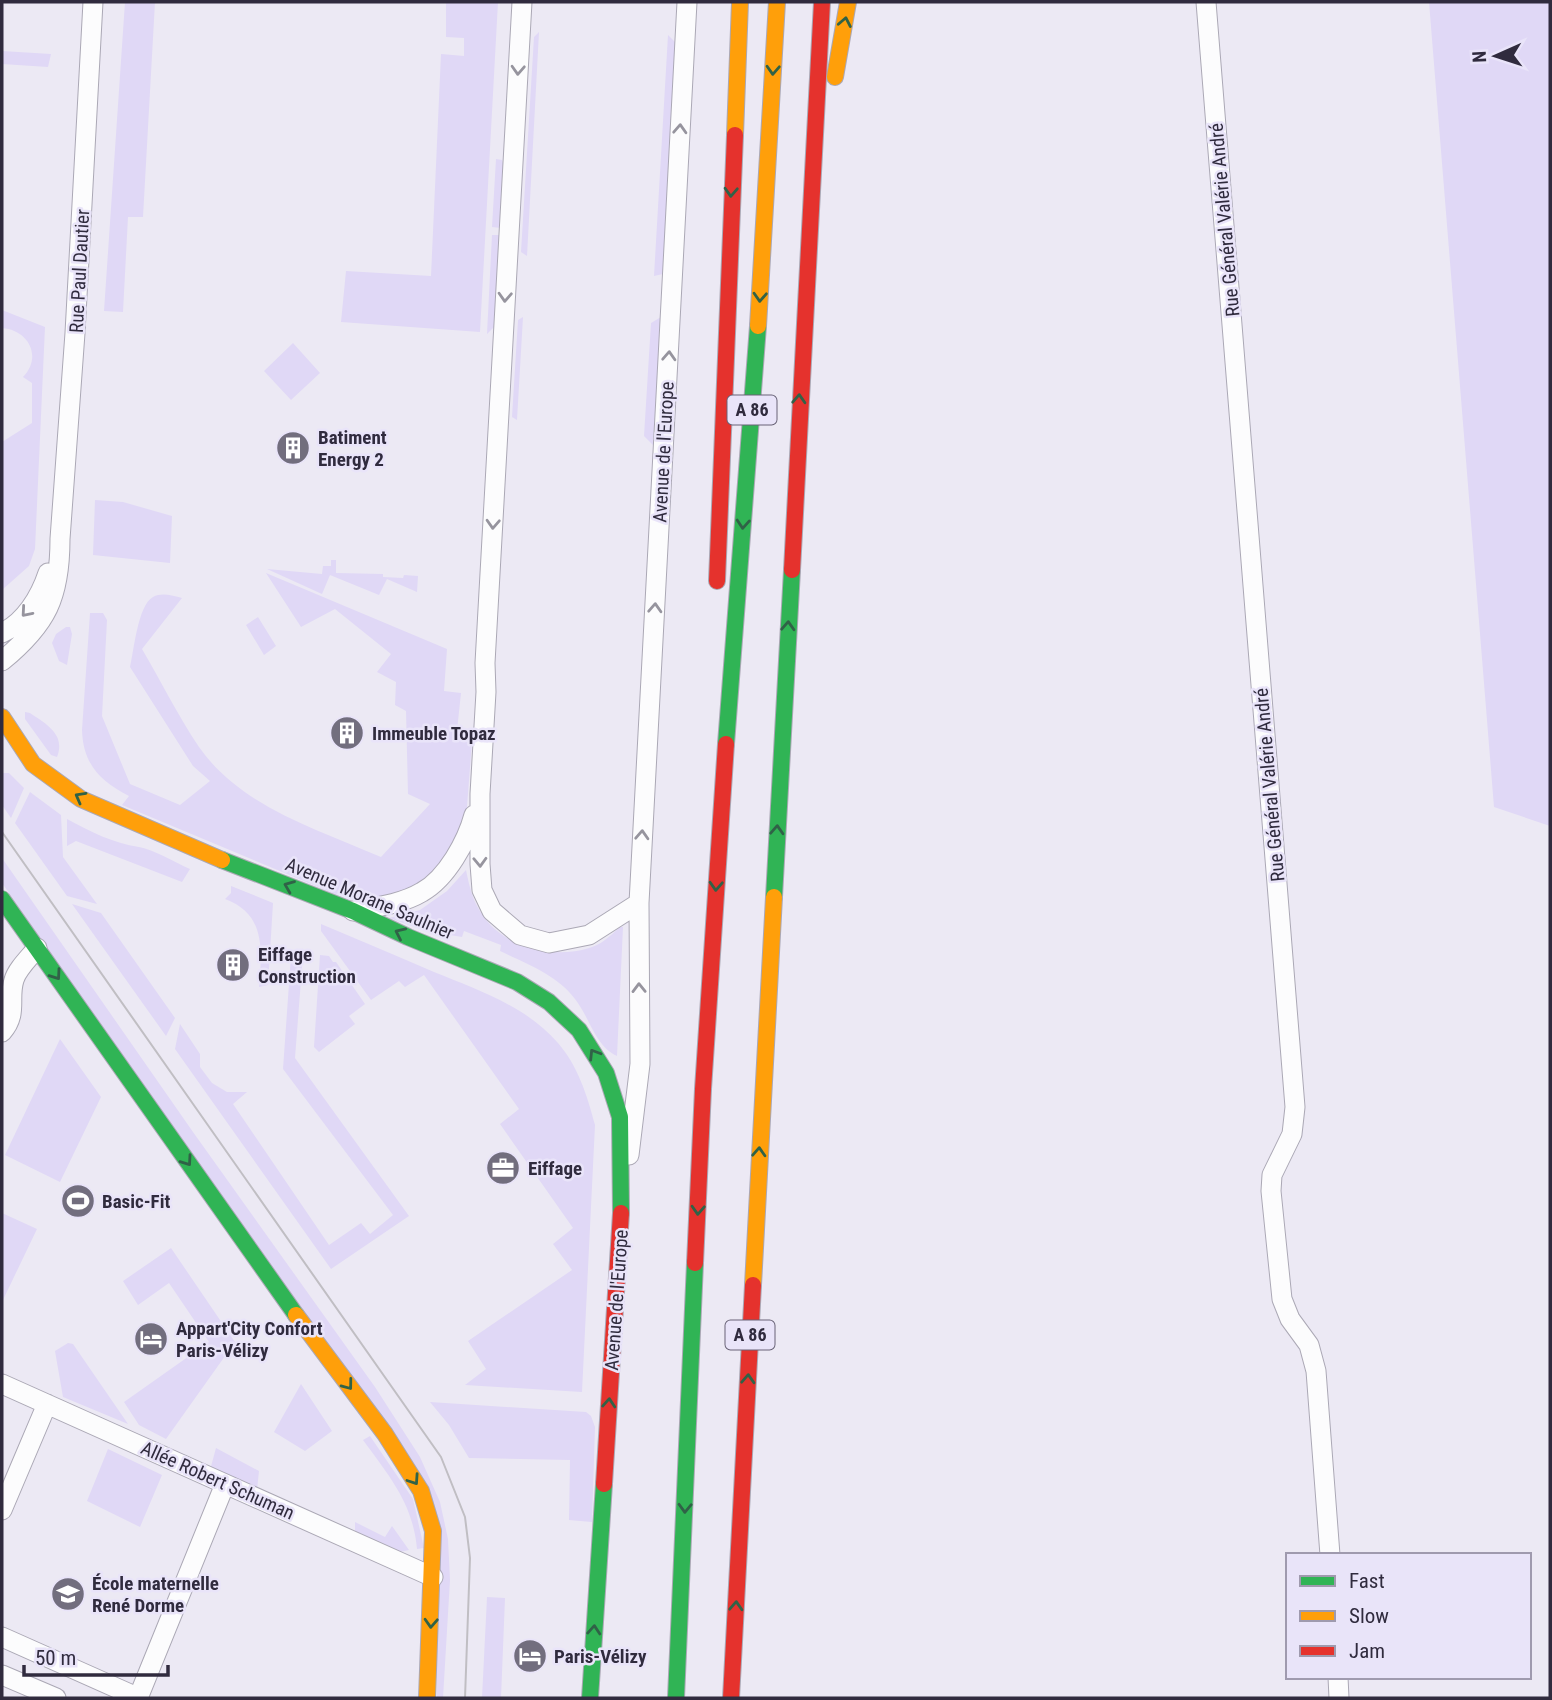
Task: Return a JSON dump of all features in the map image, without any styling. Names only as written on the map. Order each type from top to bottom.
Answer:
[{"type":"main road","points":[[716,604],[740,2]]},
{"type":"main road","name":"A 86","points":[[676,1698],[703,1102],[720,817],[757,344],[777,2]]},
{"type":"main road","name":"A 86","points":[[731,1698],[821,2]]},
{"type":"main road","points":[[810,210],[848,2]]},
{"type":"main road","points":[[713,701],[720,817]]},
{"type":"main road","name":"Avenue Morane Saulnier","points":[[2,717],[33,764],[81,799],[182,844],[353,911],[517,982],[548,1002],[579,1030],[606,1073],[620,1117],[622,1194]]},
{"type":"main road","points":[[2,899],[284,1299],[385,1434],[421,1491],[433,1531],[427,1698]]},
{"type":"main road","name":"Avenue de l'Europe","points":[[590,1698],[622,1194]]},
{"type":"street","name":"Rue Paul Dautier","points":[[2,661],[29,637],[43,618],[53,597],[60,571],[93,2]]},
{"type":"street","points":[[522,2],[485,663],[486,692],[480,794],[482,890],[492,912],[520,935],[549,943],[589,935],[639,903]]},
{"type":"street","name":"Avenue de l'Europe","points":[[622,1194],[634,1129],[640,1065],[639,903],[687,2]]},
{"type":"street","name":"Rue Général Valérie André","points":[[1206,2],[1295,1107],[1292,1134],[1272,1175],[1272,1200],[1282,1300],[1290,1319],[1308,1345],[1316,1371],[1330,1553]]},
{"type":"street","name":"Rue Paul Dautier","points":[[2,633],[24,615],[42,592],[60,539]]},
{"type":"street","points":[[353,911],[390,904],[424,892],[446,871],[468,837],[480,794]]},
{"type":"street","points":[[2,1032],[9,1024],[14,979],[37,948]]},
{"type":"street","name":"Allée Robert Schuman","points":[[2,1384],[433,1577]]},
{"type":"street","points":[[2,1510],[47,1404]]},
{"type":"street","points":[[2,1637],[138,1698],[225,1484]]},
{"type":"street","points":[[2,1675],[56,1698]]},
{"type":"street","points":[[1338,1679],[1339,1698]]},
{"type":"shaded area","points":[[125,2],[155,2],[143,217],[128,217],[123,312],[104,311]]},
{"type":"shaded area","points":[[446,2],[498,2],[480,332],[341,322],[346,271],[431,276],[441,54],[464,56],[464,38],[446,37]]},
{"type":"shaded area","points":[[1429,2],[1550,2],[1550,826],[1494,807]]},
{"type":"shaded area","points":[[539,32],[527,256],[521,252],[534,37]]},
{"type":"shaded area","points":[[668,35],[676,43],[663,274],[654,276]]},
{"type":"shaded area","points":[[2,51],[51,54],[48,67],[2,64]]},
{"type":"shaded area","points":[[496,159],[502,160],[505,168],[501,228],[492,227]]},
{"type":"shaded area","points":[[492,235],[501,235],[496,325],[487,334]]},
{"type":"shaded area","points":[[2,310],[45,327],[35,549],[29,566],[2,590],[2,442],[32,423],[32,383],[23,377],[32,361],[32,353],[30,345],[19,334],[2,328]]},
{"type":"shaded area","points":[[523,317],[517,420],[512,417],[518,320]]},
{"type":"shaded area","points":[[661,317],[653,445],[644,436],[651,323]]},
{"type":"shaded area","points":[[293,343],[320,373],[291,400],[264,371]]},
{"type":"shaded area","points":[[95,500],[123,502],[172,516],[170,563],[93,555]]},
{"type":"shaded area","points":[[331,560],[336,560],[336,573],[383,574],[383,577],[403,578],[404,575],[418,576],[417,592],[387,579],[379,595],[330,575],[322,594],[267,569],[322,574],[323,566],[331,566]]},
{"type":"shaded area","points":[[266,573],[447,649],[444,691],[461,693],[456,740],[472,742],[466,819],[440,869],[411,889],[366,900],[335,894],[122,805],[129,796],[110,784],[90,762],[82,730],[90,613],[103,613],[107,620],[102,716],[130,784],[180,805],[210,781],[193,766],[130,667],[140,618],[148,602],[160,595],[182,598],[142,649],[199,747],[216,768],[258,801],[306,826],[381,857],[430,804],[408,794],[406,711],[395,705],[396,682],[377,672],[391,654],[335,609],[301,627]]},
{"type":"shaded area","points":[[258,617],[276,646],[264,655],[246,625]]},
{"type":"shaded area","points":[[70,627],[72,634],[67,665],[59,661],[52,643],[56,634]]},
{"type":"shaded area","points":[[25,712],[53,730],[59,742],[57,757],[51,755],[25,719]]},
{"type":"shaded area","points":[[2,773],[9,773],[24,788],[11,818],[2,805]]},
{"type":"shaded area","points":[[30,792],[61,815],[63,857],[97,904],[67,896],[15,823]]},
{"type":"shaded area","points":[[67,819],[102,836],[151,851],[190,869],[182,882],[76,841],[67,846]]},
{"type":"shaded area","points":[[2,858],[375,1387],[420,1457],[440,1502],[448,1539],[450,1580],[443,1698],[437,1698],[435,1526],[181,1140],[2,883]]},
{"type":"shaded area","points":[[466,870],[475,902],[489,923],[501,934],[528,948],[559,952],[589,948],[623,927],[617,1056],[603,1046],[568,991],[541,971],[500,951],[501,945],[464,931],[462,937],[426,931],[389,918],[420,910],[447,891]]},
{"type":"shaded area","points":[[231,886],[273,903],[268,985],[259,987],[261,960],[255,924],[248,914],[225,899],[231,893]]},
{"type":"shaded area","points":[[72,904],[101,913],[175,1018],[166,1036]]},
{"type":"shaded area","points":[[321,924],[516,1009],[545,1030],[571,1061],[585,1092],[595,1125],[582,1392],[465,1385],[486,1369],[468,1341],[572,1270],[553,1244],[573,1228],[500,1124],[519,1109],[424,975],[405,987],[399,981],[371,1000],[321,931]]},
{"type":"shaded area","points":[[303,954],[295,1058],[409,1216],[331,1269],[175,1049],[180,1024],[200,1054],[200,1067],[212,1083],[227,1092],[247,1092],[233,1104],[329,1245],[361,1223],[370,1234],[393,1215],[283,1069],[291,955]]},
{"type":"shaded area","points":[[320,955],[329,956],[336,962],[365,1004],[349,1016],[355,1024],[319,1052],[314,1047]]},
{"type":"shaded area","points":[[60,1039],[101,1097],[60,1182],[5,1155]]},
{"type":"shaded area","points":[[2,1213],[37,1229],[2,1302]]},
{"type":"shaded area","points":[[171,1248],[235,1342],[166,1439],[139,1425],[124,1402],[209,1342],[169,1283],[138,1305],[123,1281]]},
{"type":"shaded area","points":[[68,1343],[73,1344],[128,1424],[63,1397],[55,1351]]},
{"type":"shaded area","points":[[301,1384],[332,1431],[305,1451],[274,1432]]},
{"type":"shaded area","points":[[430,1402],[586,1412],[591,1416],[595,1427],[592,1522],[569,1520],[570,1460],[469,1458],[449,1425]]},
{"type":"shaded area","points":[[370,1436],[413,1499],[424,1548],[417,1549],[411,1518],[405,1504],[363,1440]]},
{"type":"shaded area","points":[[216,1448],[259,1471],[257,1490],[210,1470]]},
{"type":"shaded area","points":[[108,1449],[162,1475],[140,1527],[87,1501]]},
{"type":"shaded area","points":[[355,1522],[385,1537],[392,1526],[409,1550],[390,1554],[355,1535]]},
{"type":"shaded area","points":[[487,1597],[505,1598],[501,1698],[482,1698]]},
{"type":"tram line","points":[[2,832],[441,1457],[465,1517],[470,1558],[465,1698]]},
{"type":"traffic: fast","points":[[726,744],[758,326]]},
{"type":"traffic: fast","points":[[774,897],[792,570]]},
{"type":"traffic: fast","points":[[222,860],[353,911],[517,982],[549,1002],[579,1030],[606,1073],[620,1117],[621,1213]]},
{"type":"traffic: fast","points":[[2,899],[296,1315]]},
{"type":"traffic: fast","points":[[676,1698],[695,1263]]},
{"type":"traffic: fast","points":[[590,1698],[604,1484]]},
{"type":"traffic: slow","points":[[735,135],[740,2]]},
{"type":"traffic: slow","points":[[758,326],[777,2]]},
{"type":"traffic: slow","points":[[835,77],[848,2]]},
{"type":"traffic: slow","points":[[2,717],[33,764],[81,799],[222,860]]},
{"type":"traffic: slow","points":[[753,1285],[774,897]]},
{"type":"traffic: slow","points":[[296,1315],[385,1434],[421,1491],[433,1531],[427,1698]]},
{"type":"traffic: jam","points":[[792,570],[822,2]]},
{"type":"traffic: jam","points":[[717,581],[735,135]]},
{"type":"traffic: jam","points":[[695,1263],[703,1089],[726,744]]},
{"type":"traffic: jam","points":[[604,1484],[621,1213]]},
{"type":"traffic: jam","points":[[731,1698],[753,1285]]},
{"type":"place","name":"Batiment Energy 2","points":[[293,448]]},
{"type":"place","name":"Immeuble Topaz","points":[[347,733]]},
{"type":"place","name":"Eiffage Construction","points":[[233,965]]},
{"type":"place","name":"Eiffage","points":[[503,1168]]},
{"type":"place","name":"Basic-Fit","points":[[78,1201]]},
{"type":"place","name":"Appart'City Confort Paris-Vélizy","points":[[151,1339]]},
{"type":"place","name":"École maternelle René Dorme","points":[[68,1594]]},
{"type":"place","name":"Paris-Vélizy","points":[[530,1656]]}]
